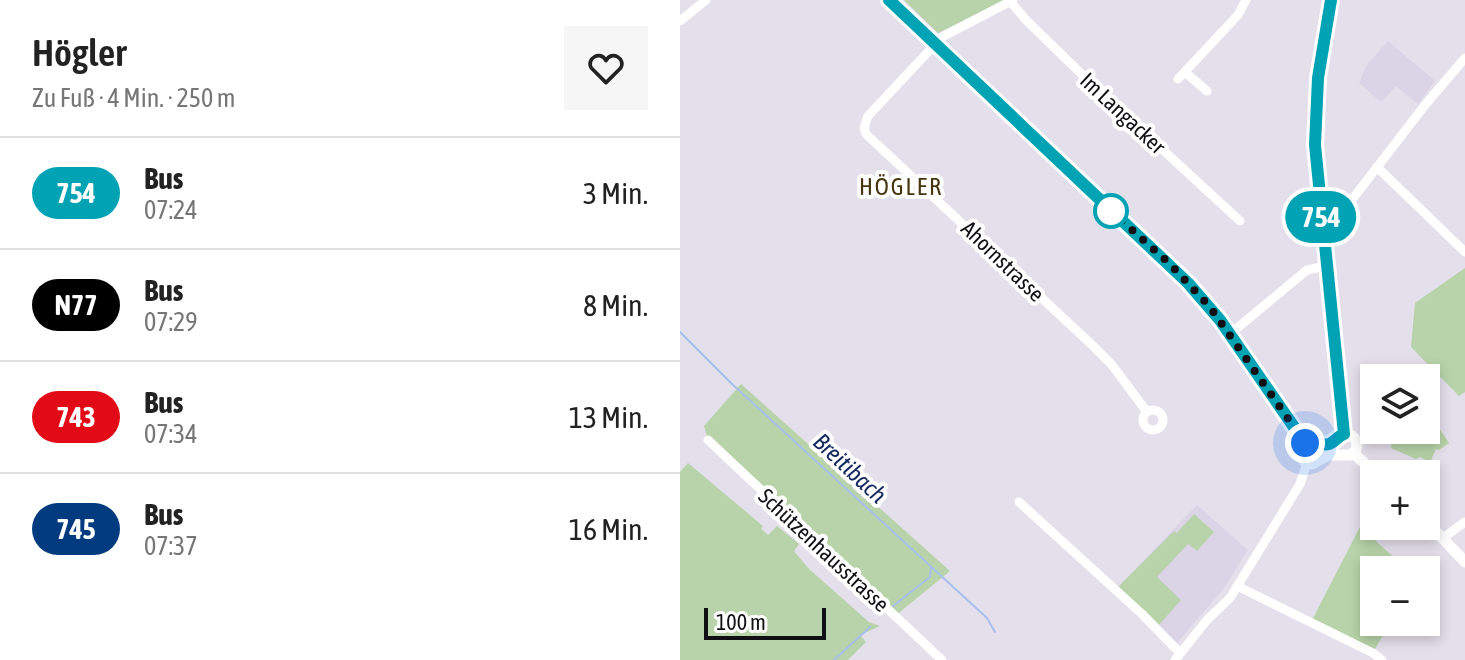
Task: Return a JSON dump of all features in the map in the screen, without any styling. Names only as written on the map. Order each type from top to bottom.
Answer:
[{"type":"main road","points":[[889,0],[1188,283],[1230,334],[1305,443]]},
{"type":"main road","points":[[1344,434],[1351,435],[1357,447],[1347,456],[1329,455],[1315,463],[1307,463],[1300,454],[1305,443],[1327,444],[1344,434]]},
{"type":"main road","points":[[1353,453],[1361,460]]},
{"type":"main road","points":[[1440,535],[1465,562]]},
{"type":"street","points":[[680,21],[706,0]]},
{"type":"street","points":[[1207,91],[1181,76],[1238,15],[1246,0]]},
{"type":"street","points":[[1331,0],[1318,78],[1316,168],[1344,434]]},
{"type":"street","points":[[936,43],[946,34],[1011,1]]},
{"type":"street","name":"Im Langacker","points":[[1011,1],[1089,82],[1240,221]]},
{"type":"street","name":"Ahornstrasse","points":[[936,43],[868,116],[864,128],[866,134],[1091,344],[1112,365],[1147,412]]},
{"type":"street","points":[[1321,220],[1341,214],[1465,58]]},
{"type":"street","points":[[1377,167],[1465,252]]},
{"type":"street","points":[[1230,334],[1307,270],[1326,266]]},
{"type":"street","name":"Schützenhausstrasse","points":[[708,440],[942,660]]},
{"type":"street","points":[[1019,502],[1142,614],[1178,656],[1237,586],[1300,484],[1307,463]]},
{"type":"street","points":[[1443,538],[1465,522]]},
{"type":"street","points":[[1237,586],[1382,660]]},
{"type":"shaded area","points":[[1388,41],[1435,81],[1418,104],[1396,86],[1381,102],[1359,83],[1366,66]]},
{"type":"shaded area","points":[[1197,505],[1248,550],[1224,588],[1177,643],[1118,587]]},
{"type":"green space","points":[[904,0],[1004,0],[938,33]]},
{"type":"green space","points":[[1465,268],[1465,392],[1459,396],[1440,377],[1440,364],[1428,364],[1411,347],[1415,303]]},
{"type":"green space","points":[[741,384],[950,571],[895,616],[708,440],[704,426]]},
{"type":"green space","points":[[1440,430],[1449,443],[1436,449],[1431,460],[1416,459],[1391,448],[1392,444],[1440,444]]},
{"type":"green space","points":[[688,463],[763,526],[761,529],[768,535],[777,526],[799,544],[794,551],[809,569],[869,622],[880,626],[860,635],[866,642],[848,660],[680,660],[680,472]]},
{"type":"green space","points":[[1194,514],[1214,532],[1197,551],[1188,544],[1157,577],[1181,600],[1158,626],[1118,587]]},
{"type":"green space","points":[[1360,527],[1360,540],[1375,540],[1392,556],[1360,556],[1360,636],[1382,636],[1373,653],[1311,622]]},
{"type":"waterway","name":"Breitibach","points":[[680,332],[732,384],[987,618],[995,632]]},
{"type":"waterway","points":[[893,606],[930,577],[931,567]]},
{"type":"waterway","points":[[834,660],[870,627]]},
{"type":"bus line","name":"754","points":[[889,0],[1188,283],[1220,320],[1305,443],[1323,445],[1344,434],[1315,145],[1318,78],[1331,0]]},
{"type":"district","name":"HÖGLER","points":[[901,186]]},
{"type":"route","points":[[1111,211],[1170,264],[1210,307],[1305,443]]}]
